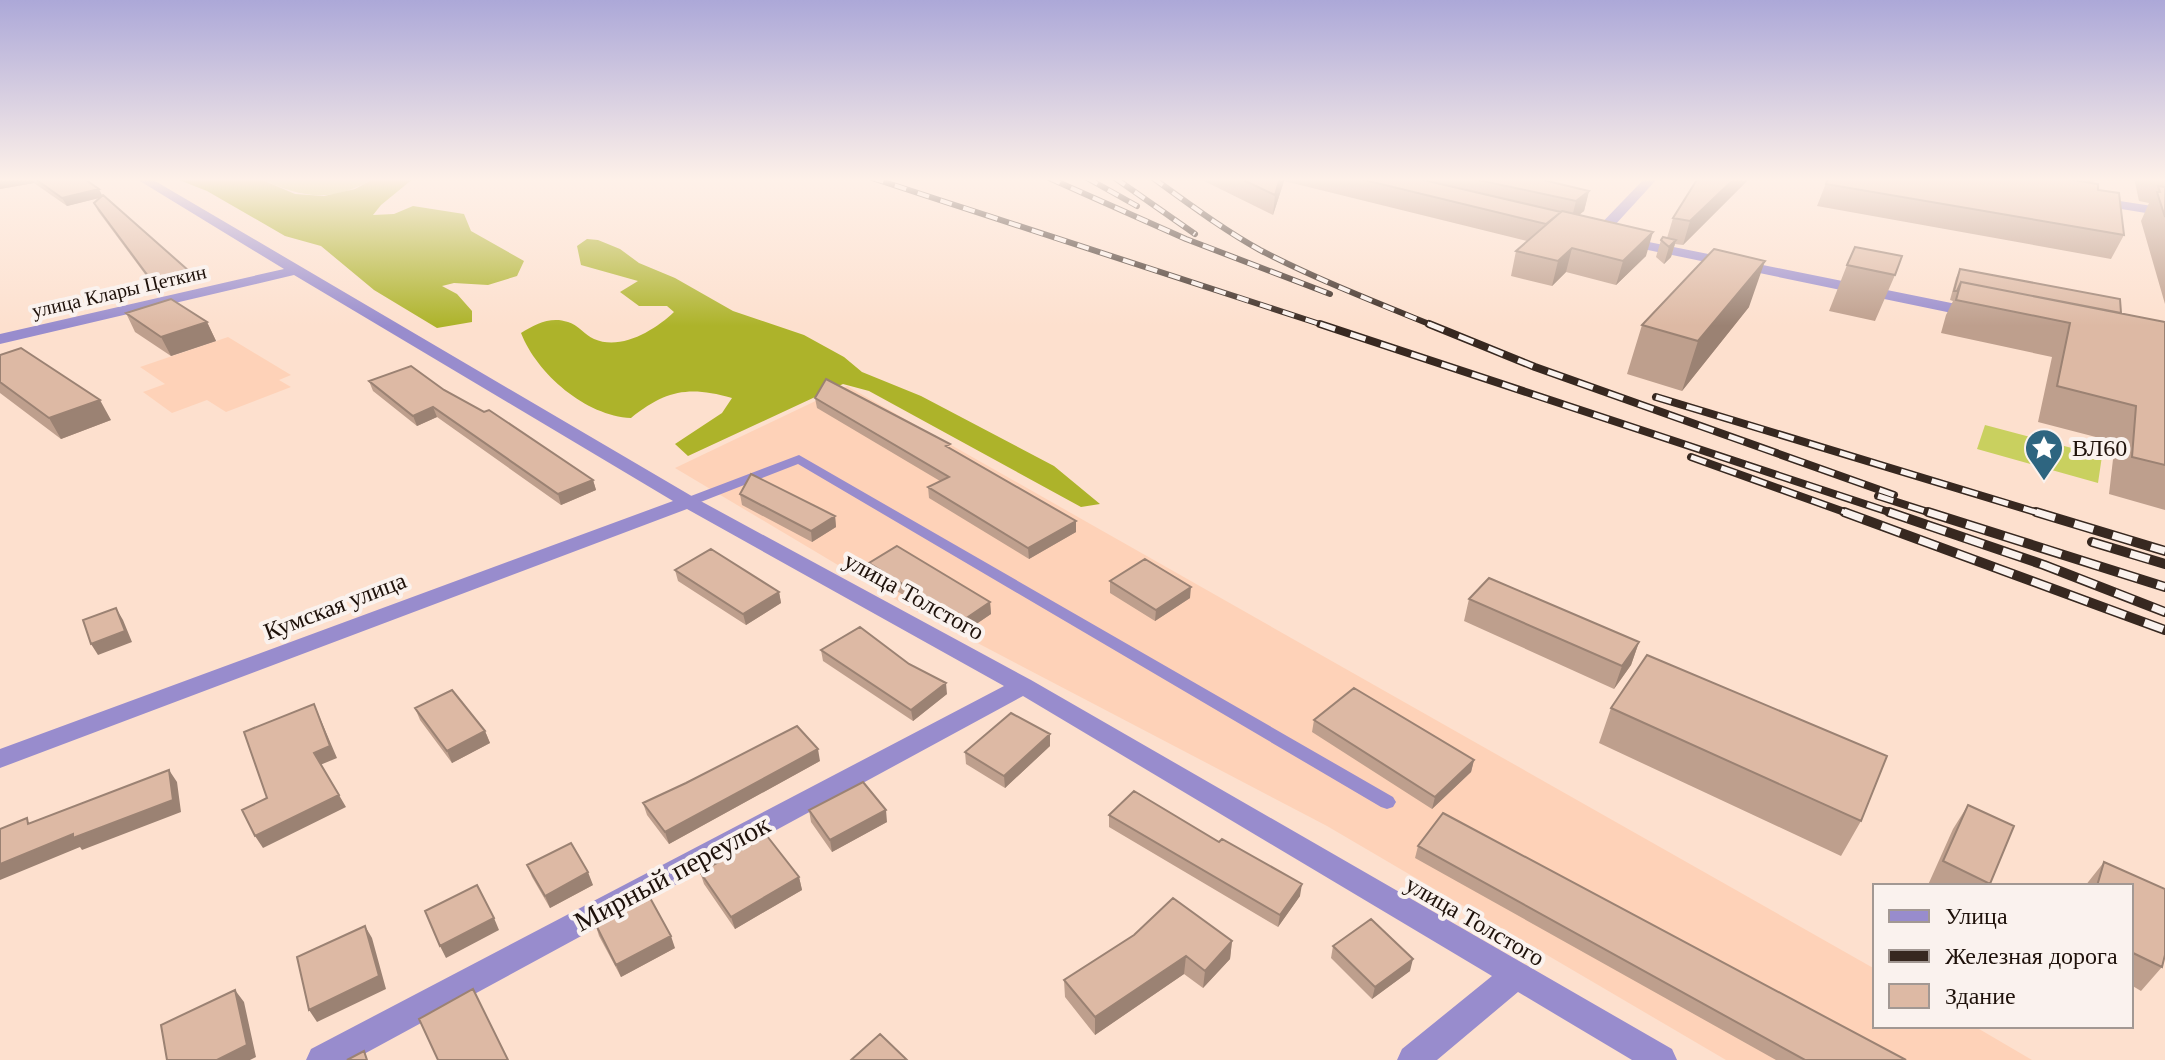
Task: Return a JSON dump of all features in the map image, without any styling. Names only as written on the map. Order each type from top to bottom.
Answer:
[{"type":"street","name":"улица Толстого","points":[[227,227],[293,271],[688,502],[1023,686],[1661,1060]]},
{"type":"street","points":[[1598,227],[1591,234],[1996,317]]},
{"type":"street","name":"улица Клары Цеткин","points":[[0,339],[293,271]]},
{"type":"street","name":"Кумская улица","points":[[0,759],[688,502]]},
{"type":"street","name":"Мирный переулок","points":[[322,1060],[1023,686]]},
{"type":"street","points":[[1413,1060],[1516,975]]},
{"type":"lane","points":[[688,502],[799,459],[1387,802]]},
{"type":"shaded area","points":[[270,227],[470,227],[524,261],[517,276],[488,285],[454,283],[442,286],[457,294],[472,311],[472,322],[437,328],[374,290],[321,246],[285,236]]},
{"type":"shaded area","points":[[587,239],[620,249],[639,263],[675,278],[733,311],[804,335],[844,357],[862,372],[921,396],[1054,466],[1100,504],[1081,507],[869,391],[843,384],[688,456],[675,444],[722,413],[732,398],[703,392],[678,393],[656,401],[631,418],[597,410],[565,390],[551,377],[528,348],[521,333],[543,322],[562,320],[594,339],[615,342],[647,332],[674,312],[667,306],[639,306],[620,292],[638,281],[581,265],[577,246]]},
{"type":"shaded area","points":[[228,337],[291,375],[279,380],[291,387],[226,412],[207,400],[172,413],[143,392],[165,384],[140,367]]},
{"type":"shaded area","points":[[847,386],[1873,968],[1873,1028],[1977,1028],[2032,1060],[1726,1060],[1327,826],[905,605],[675,468]]},
{"type":"green space","points":[[1985,425],[2102,456],[2098,483],[1977,449]]},
{"type":"building","points":[[112,227],[140,227],[189,271],[151,280]]},
{"type":"building","points":[[1543,227],[1633,227],[1653,232],[1623,261],[1572,248],[1558,261],[1516,251]]},
{"type":"building","points":[[2080,227],[2123,227],[2124,235]]},
{"type":"building","points":[[1663,237],[1676,240],[1669,247],[1661,240]]},
{"type":"building","points":[[1855,247],[1902,256],[1895,275],[1847,265]]},
{"type":"building","points":[[1714,249],[1765,261],[1698,341],[1642,325]]},
{"type":"building","points":[[1960,269],[2120,299],[2121,313],[1961,282],[1954,291]]},
{"type":"building","points":[[1961,282],[2165,322],[2165,465],[2132,457],[2136,406],[2057,386],[2070,323],[1956,300]]},
{"type":"building","points":[[171,299],[207,322],[161,337],[126,313]]},
{"type":"building","points":[[21,348],[100,400],[49,418],[0,382],[0,355]]},
{"type":"building","points":[[411,366],[444,390],[484,412],[489,410],[593,480],[558,494],[433,407],[413,416],[369,381]]},
{"type":"building","points":[[826,379],[950,444],[946,446],[1076,521],[1028,548],[928,487],[949,477],[815,398]]},
{"type":"building","points":[[751,474],[835,516],[811,531],[740,494]]},
{"type":"building","points":[[897,546],[990,602],[962,621],[869,563]]},
{"type":"building","points":[[711,549],[779,592],[743,614],[675,570]]},
{"type":"building","points":[[1145,559],[1191,587],[1156,610],[1110,581]]},
{"type":"building","points":[[1489,578],[1639,642],[1622,666],[1469,599]]},
{"type":"building","points":[[116,608],[125,631],[91,644],[83,620]]},
{"type":"building","points":[[860,627],[909,664],[946,683],[911,710],[821,650]]},
{"type":"building","points":[[1647,655],[1887,756],[1861,821],[1611,708]]},
{"type":"building","points":[[1354,688],[1474,760],[1435,797],[1314,720]]},
{"type":"building","points":[[452,690],[485,731],[447,751],[415,708]]},
{"type":"building","points":[[314,704],[330,746],[314,753],[339,795],[255,836],[242,810],[267,798],[244,732]]},
{"type":"building","points":[[1011,713],[1050,734],[1004,776],[965,752]]},
{"type":"building","points":[[797,726],[818,749],[665,832],[643,803],[686,783]]},
{"type":"building","points":[[169,770],[173,800],[73,838],[73,834],[0,864],[0,829],[27,818],[28,824]]},
{"type":"building","points":[[863,782],[886,810],[830,840],[809,810]]},
{"type":"building","points":[[1134,791],[1219,842],[1222,839],[1302,884],[1280,915],[1109,815]]},
{"type":"building","points":[[1968,805],[2014,826],[1990,884],[1943,861]]},
{"type":"building","points":[[1443,813],[1906,1060],[1805,1060],[1418,846]]},
{"type":"building","points":[[767,836],[799,877],[731,917],[700,872]]},
{"type":"building","points":[[571,843],[588,872],[545,896],[527,865]]},
{"type":"building","points":[[2104,862],[2165,889],[2165,955],[2162,967],[2133,953],[2133,884],[2098,884]]},
{"type":"building","points":[[477,885],[494,918],[440,946],[425,911]]},
{"type":"building","points":[[649,896],[671,936],[616,965],[595,923]]},
{"type":"building","points":[[1173,898],[1232,941],[1205,971],[1186,956],[1095,1017],[1064,980],[1134,935]]},
{"type":"building","points":[[1371,919],[1413,959],[1375,987],[1333,946]]},
{"type":"building","points":[[365,926],[379,976],[309,1010],[297,957]]},
{"type":"building","points":[[473,989],[508,1060],[438,1060],[419,1019]]},
{"type":"building","points":[[235,990],[247,1045],[217,1060],[167,1060],[161,1025]]},
{"type":"building","points":[[880,1034],[907,1060],[851,1060]]},
{"type":"building","points":[[364,1051],[367,1060],[347,1060]]},
{"type":"railway","points":[[1024,227],[1326,326]]},
{"type":"railway","points":[[1160,227],[1330,294]]},
{"type":"railway","points":[[1186,227],[1195,234]]},
{"type":"railway","points":[[1223,227],[1260,250],[1324,280],[1434,326]]},
{"type":"railway","points":[[1320,324],[1891,513]]},
{"type":"railway","points":[[1429,324],[1535,367],[1894,495]]},
{"type":"railway","points":[[1656,397],[2042,514]]},
{"type":"railway","points":[[1691,457],[1850,514]]},
{"type":"railway","points":[[1878,496],[1934,514]]},
{"type":"railway","points":[[1844,512],[2165,630]]},
{"type":"railway","points":[[1928,512],[2165,587]]},
{"type":"railway","points":[[2036,512],[2165,551]]},
{"type":"railway","points":[[1891,513],[1895,514]]},
{"type":"railway","points":[[1891,513],[2044,565],[2165,612]]},
{"type":"railway","points":[[2092,542],[2165,564]]},
{"type":"place","name":"ВЛ60","points":[[2044,482]]}]
